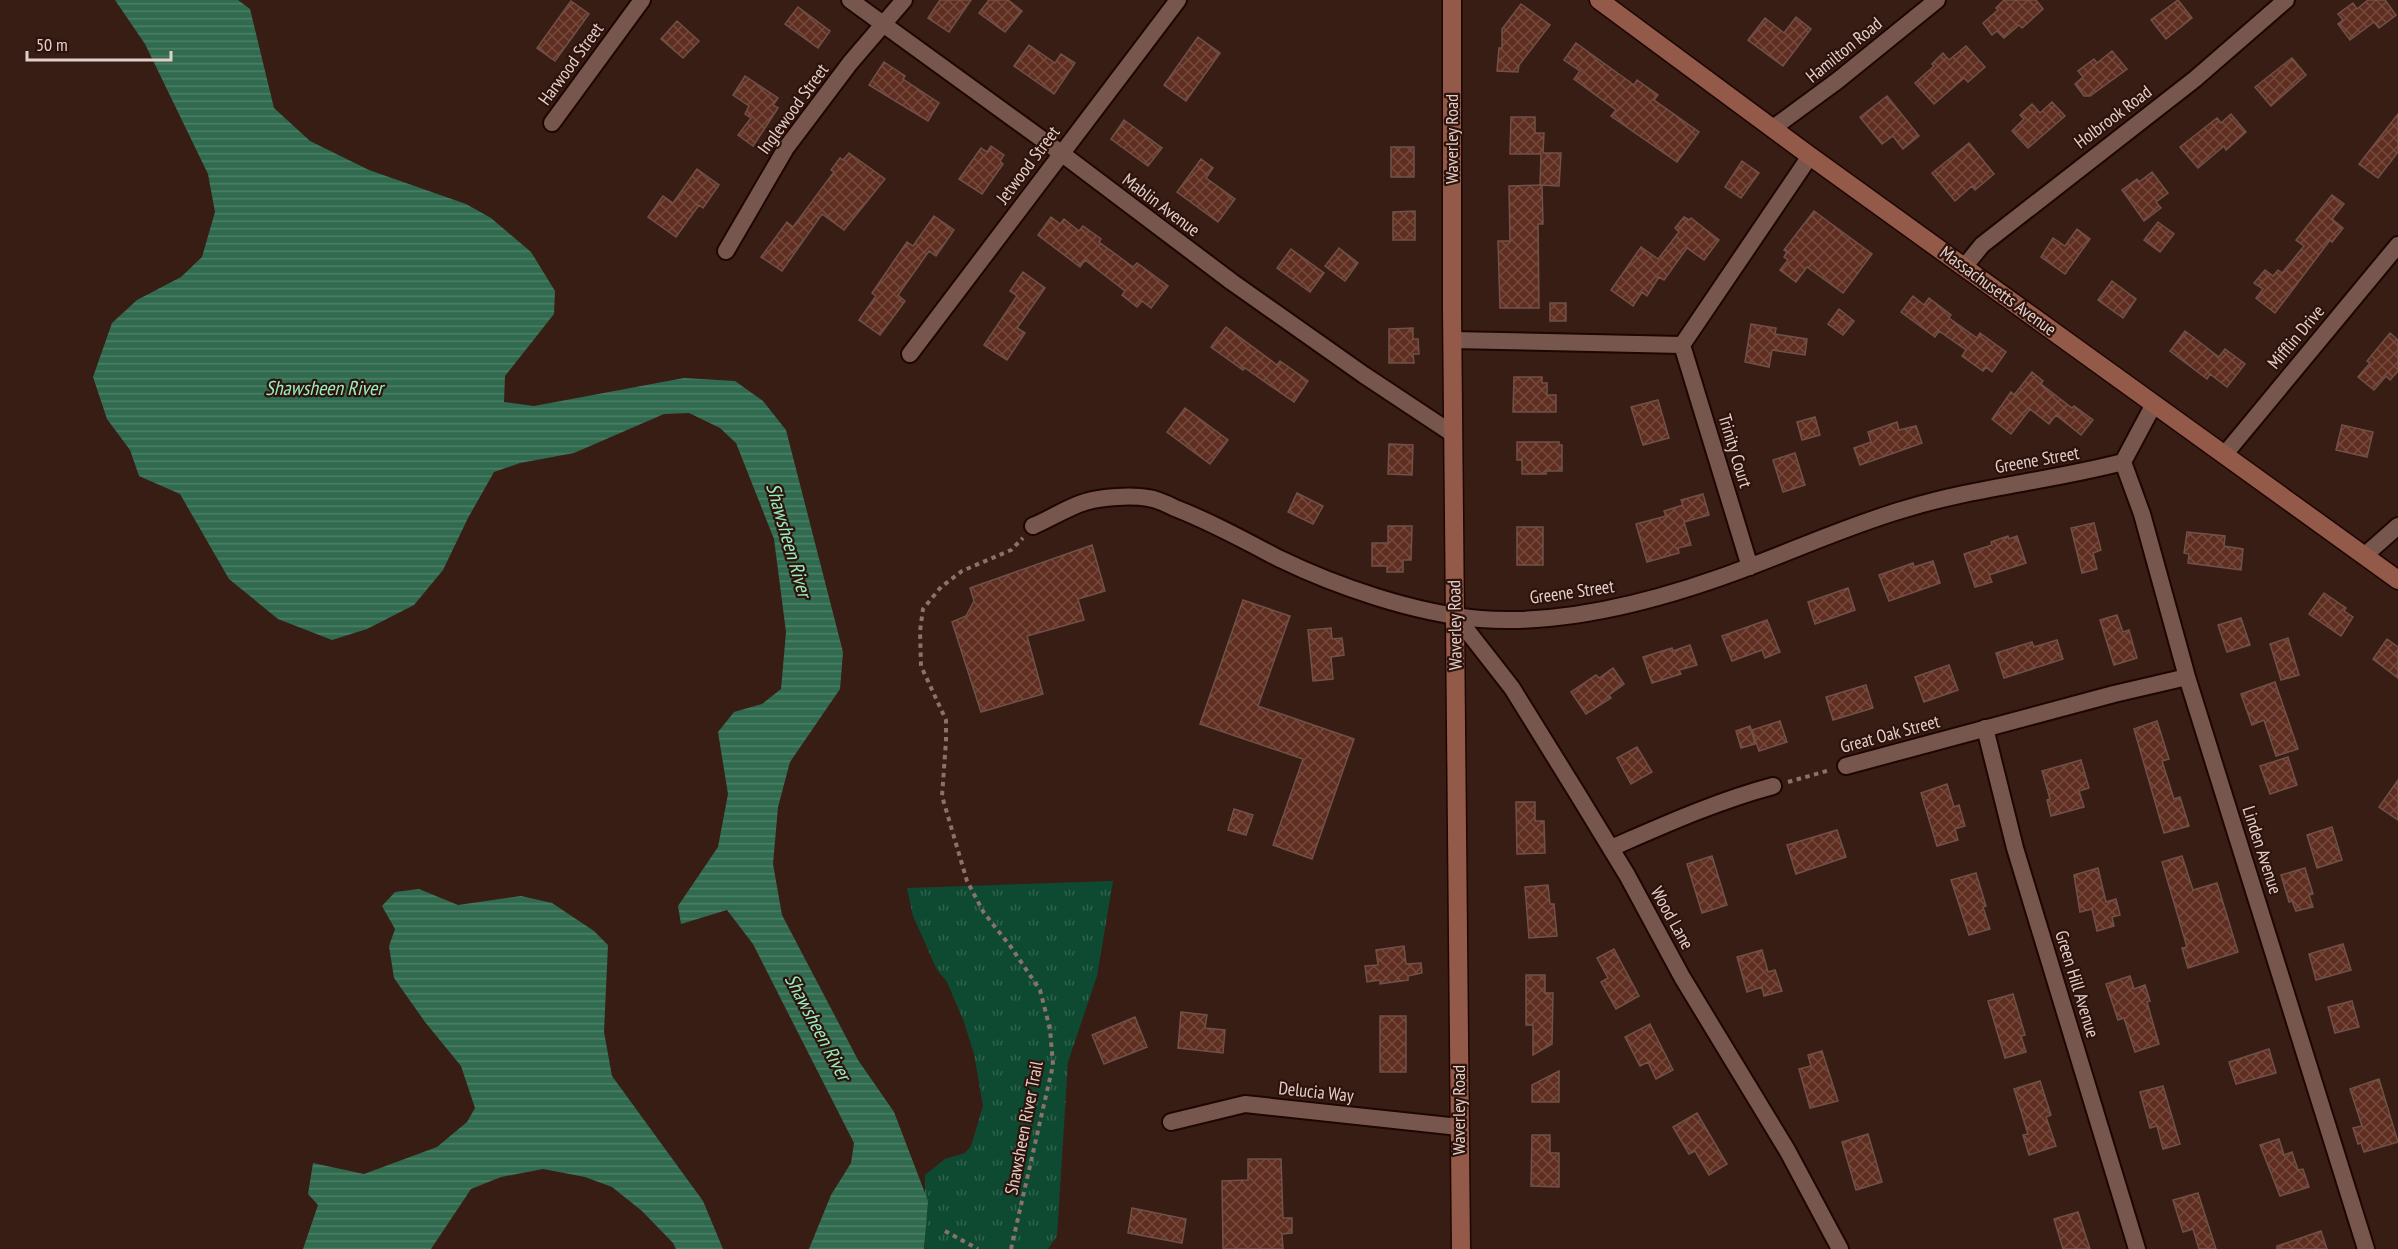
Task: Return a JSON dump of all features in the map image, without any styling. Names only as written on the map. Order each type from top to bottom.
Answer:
[{"type":"main road","name":"Waverley Road","points":[[1452,0],[1452,340],[1461,1249]]},
{"type":"main road","name":"Massachusetts Avenue","points":[[1599,0],[1810,156],[2398,580]]},
{"type":"street","name":"Harwood Street","points":[[552,123],[642,0]]},
{"type":"street","name":"Mablin Avenue","points":[[850,0],[1061,153],[1232,282],[1364,375],[1453,434]]},
{"type":"street","name":"Inglewood Street","points":[[726,252],[786,148],[816,106],[904,0]]},
{"type":"street","name":"Jetwood Street","points":[[910,354],[1178,0]]},
{"type":"street","name":"Hamilton Road","points":[[1773,128],[1837,81],[1937,0]]},
{"type":"street","name":"Holbrook Road","points":[[1965,266],[1982,245],[2195,79],[2286,0]]},
{"type":"street","points":[[1452,340],[1682,345],[1810,156]]},
{"type":"street","name":"Mifflin Drive","points":[[2225,454],[2398,245]]},
{"type":"street","name":"Trinity Court","points":[[1682,345],[1750,567]]},
{"type":"street","points":[[2123,462],[2154,404]]},
{"type":"street","name":"Greene Street","points":[[1033,526],[1086,502],[1149,498],[1204,518],[1280,558],[1326,578],[1385,599],[1455,615],[1509,620],[1593,612],[1669,594],[1750,567],[1830,534],[1903,509],[2123,462]]},
{"type":"street","name":"Linden Avenue","points":[[2123,462],[2142,514],[2187,677],[2366,1249]]},
{"type":"street","points":[[2364,556],[2398,526]]},
{"type":"street","name":"Wood Lane","points":[[1455,615],[1512,688],[1611,848],[1685,981],[1787,1150],[1840,1249]]},
{"type":"street","name":"Great Oak Street","points":[[1846,766],[2114,694],[2187,677]]},
{"type":"street","name":"Green Hill Avenue","points":[[1985,728],[2015,848],[2137,1249]]},
{"type":"street","points":[[1611,848],[1676,819],[1741,794],[1773,786]]},
{"type":"street","name":"Delucia Way","points":[[1171,1122],[1245,1104],[1459,1126]]},
{"type":"path","name":"Shawsheen River Trail","points":[[1011,1249],[1053,1065],[1050,1029],[1040,990],[1011,947],[984,913],[967,881],[942,796],[946,720],[921,666],[920,631],[923,609],[941,587],[969,567],[1011,550],[1033,526]]},
{"type":"path","name":"Great Oak Street","points":[[1773,786],[1846,766]]},
{"type":"path","points":[[945,1231],[978,1249]]},
{"type":"green space","points":[[1113,881],[1097,976],[1068,1062],[1057,1236],[1048,1249],[925,1249],[925,1175],[945,1159],[965,1153],[971,1146],[983,1106],[974,1054],[964,1022],[947,982],[937,970],[913,916],[907,888]]},
{"type":"water","name":"Shawsheen River","points":[[115,0],[238,0],[250,9],[274,108],[310,141],[369,170],[466,204],[491,218],[531,252],[555,291],[554,314],[505,376],[504,402],[534,406],[684,378],[735,381],[763,401],[786,430],[843,652],[840,689],[790,762],[778,807],[773,864],[782,915],[858,1060],[894,1112],[928,1201],[924,1249],[809,1249],[831,1195],[851,1163],[854,1143],[753,944],[727,910],[681,924],[678,906],[718,847],[728,794],[718,732],[734,712],[762,704],[781,689],[786,632],[774,539],[736,443],[720,428],[689,413],[664,414],[574,453],[520,463],[494,472],[468,518],[443,570],[414,605],[367,629],[332,640],[278,619],[229,579],[180,494],[139,476],[130,450],[107,419],[93,377],[112,323],[137,300],[181,277],[202,257],[215,212],[208,174],[145,44]]},
{"type":"water","points":[[419,889],[458,905],[521,896],[552,903],[594,931],[608,945],[604,1032],[612,1076],[703,1201],[723,1249],[676,1249],[642,1211],[612,1187],[585,1177],[543,1169],[501,1177],[471,1189],[431,1249],[303,1249],[318,1205],[308,1194],[313,1163],[364,1174],[437,1147],[467,1122],[475,1108],[461,1066],[425,1022],[394,978],[389,946],[395,929],[382,906],[395,892]]},
{"type":"building","points":[[940,0],[971,0],[949,32],[928,18]]},
{"type":"building","points":[[989,0],[1008,0],[1022,11],[1005,32],[979,13]]},
{"type":"building","points":[[2004,0],[2036,0],[2043,9],[2022,28],[2019,25],[2004,38],[1997,31],[1992,35],[1983,23],[1998,10],[1996,8]]},
{"type":"building","points":[[2178,0],[2192,18],[2166,39],[2151,20]]},
{"type":"building","points":[[2368,0],[2385,0],[2396,15],[2379,28],[2374,22],[2350,40],[2338,24],[2343,20],[2338,14],[2353,3],[2357,9]]},
{"type":"building","points":[[571,1],[589,14],[555,61],[537,48]]},
{"type":"building","points":[[1521,4],[1550,25],[1519,65],[1518,72],[1497,71],[1499,48],[1502,48],[1502,29]]},
{"type":"building","points":[[798,7],[830,31],[818,48],[785,24]]},
{"type":"building","points":[[1796,17],[1811,29],[1783,66],[1748,40],[1765,18],[1784,33]]},
{"type":"building","points":[[677,21],[699,41],[683,58],[661,39]]},
{"type":"building","points":[[1198,37],[1220,53],[1186,101],[1164,85]]},
{"type":"building","points":[[1576,43],[1634,85],[1637,80],[1658,95],[1654,100],[1699,132],[1677,162],[1611,116],[1616,110],[1574,79],[1580,71],[1564,60]]},
{"type":"building","points":[[1029,45],[1055,63],[1061,54],[1075,63],[1054,94],[1014,66]]},
{"type":"building","points":[[1966,46],[1985,67],[1968,82],[1964,78],[1934,104],[1915,83],[1934,66],[1932,64],[1943,53],[1949,60]]},
{"type":"building","points":[[2112,51],[2127,69],[2090,96],[2084,96],[2075,84],[2083,77],[2078,71],[2094,59],[2097,63]]},
{"type":"building","points":[[2292,58],[2306,75],[2271,106],[2255,87]]},
{"type":"building","points":[[884,62],[905,76],[903,79],[939,103],[928,121],[869,85]]},
{"type":"building","points":[[745,76],[778,98],[773,105],[778,108],[753,146],[738,135],[751,118],[745,114],[749,106],[733,95]]},
{"type":"building","points":[[1887,96],[1919,136],[1903,149],[1893,136],[1882,144],[1860,117]]},
{"type":"building","points":[[2052,102],[2065,116],[2028,148],[2012,131],[2024,119],[2020,115],[2032,104],[2040,113]]},
{"type":"building","points":[[2231,114],[2246,132],[2226,150],[2224,146],[2198,168],[2180,147],[2217,118],[2221,123]]},
{"type":"building","points":[[2398,114],[2398,152],[2378,178],[2359,164]]},
{"type":"building","points":[[1511,117],[1535,117],[1535,133],[1544,133],[1543,153],[1561,153],[1559,186],[1540,185],[1541,154],[1510,154]]},
{"type":"building","points":[[1124,120],[1162,148],[1148,166],[1111,139]]},
{"type":"building","points":[[1969,143],[1994,174],[1975,190],[1972,186],[1955,201],[1932,173]]},
{"type":"building","points":[[991,146],[1004,155],[1000,161],[1003,164],[982,194],[959,179],[981,148],[987,152]]},
{"type":"building","points":[[1391,147],[1414,147],[1414,177],[1391,177]]},
{"type":"building","points":[[849,153],[885,179],[844,230],[822,214],[782,271],[761,257],[787,222],[793,227],[834,172],[831,170],[840,158],[843,160]]},
{"type":"building","points":[[1201,159],[1213,168],[1206,178],[1235,199],[1218,222],[1177,192]]},
{"type":"building","points":[[1742,161],[1759,173],[1741,198],[1725,187]]},
{"type":"building","points":[[697,169],[719,185],[703,208],[699,205],[676,237],[648,217],[663,196],[673,203]]},
{"type":"building","points":[[2152,172],[2168,193],[2156,202],[2161,208],[2144,221],[2122,190],[2137,179],[2139,182]]},
{"type":"building","points":[[1542,185],[1543,224],[1538,224],[1539,308],[1500,308],[1498,241],[1510,241],[1509,186]]},
{"type":"building","points":[[2332,195],[2344,204],[2332,219],[2343,228],[2332,242],[2330,240],[2275,313],[2256,298],[2263,289],[2254,283],[2265,270],[2273,276],[2278,270],[2282,273],[2304,246],[2296,240]]},
{"type":"building","points":[[1415,211],[1415,240],[1393,240],[1393,212]]},
{"type":"building","points":[[1814,211],[1872,254],[1843,293],[1807,267],[1796,282],[1780,270],[1788,260],[1784,257],[1787,252],[1784,250]]},
{"type":"building","points":[[934,216],[954,230],[936,256],[929,251],[898,295],[905,301],[880,335],[859,320],[876,296],[872,293],[907,242],[913,246]]},
{"type":"building","points":[[1051,217],[1060,224],[1064,219],[1079,231],[1083,226],[1101,239],[1099,242],[1133,267],[1137,263],[1168,286],[1151,308],[1142,301],[1137,307],[1122,295],[1125,291],[1085,260],[1080,267],[1038,235]]},
{"type":"building","points":[[1684,217],[1689,220],[1691,218],[1719,240],[1704,260],[1687,248],[1664,280],[1659,277],[1647,296],[1642,292],[1633,306],[1611,290],[1641,247],[1658,259],[1679,232],[1675,228]]},
{"type":"building","points":[[2158,222],[2174,234],[2160,252],[2144,240]]},
{"type":"building","points":[[2077,229],[2090,239],[2065,274],[2041,257],[2053,238],[2065,246]]},
{"type":"building","points":[[1339,248],[1358,263],[1345,281],[1325,266]]},
{"type":"building","points":[[1291,249],[1324,273],[1310,292],[1277,268]]},
{"type":"building","points":[[1023,272],[1045,288],[1017,328],[1025,333],[1007,360],[984,345],[1017,296],[1010,291]]},
{"type":"building","points":[[2112,281],[2136,299],[2123,318],[2098,300]]},
{"type":"building","points":[[1913,296],[1924,305],[1929,298],[1951,315],[1949,318],[1977,338],[1980,333],[2006,352],[1992,372],[1986,367],[1983,371],[1962,356],[1966,350],[1939,331],[1935,337],[1901,312]]},
{"type":"building","points":[[1550,303],[1566,303],[1566,321],[1550,321]]},
{"type":"building","points":[[1839,309],[1854,321],[1843,335],[1828,324]]},
{"type":"building","points":[[1751,324],[1776,328],[1775,334],[1807,339],[1805,355],[1772,350],[1769,367],[1745,362]]},
{"type":"building","points":[[1226,327],[1277,365],[1280,361],[1308,381],[1294,402],[1211,347]]},
{"type":"building","points":[[1413,328],[1413,339],[1418,339],[1419,354],[1413,354],[1414,363],[1389,363],[1389,329]]},
{"type":"building","points":[[2185,331],[2219,357],[2225,349],[2245,364],[2227,387],[2210,374],[2207,379],[2170,351]]},
{"type":"building","points":[[2390,333],[2398,340],[2398,371],[2390,380],[2386,376],[2374,390],[2358,377],[2370,363],[2367,361]]},
{"type":"building","points":[[2032,372],[2043,381],[2041,384],[2072,408],[2074,406],[2093,420],[2081,435],[2056,415],[2049,424],[2030,409],[2011,434],[1992,419],[2011,392],[2014,395]]},
{"type":"building","points":[[1514,377],[1542,377],[1542,383],[1547,383],[1547,395],[1556,395],[1556,412],[1513,412]]},
{"type":"building","points":[[1658,400],[1669,438],[1643,445],[1631,407]]},
{"type":"building","points":[[1185,408],[1228,440],[1210,464],[1167,432]]},
{"type":"building","points":[[1815,417],[1820,435],[1802,440],[1797,422]]},
{"type":"building","points":[[1897,422],[1899,430],[1916,426],[1922,443],[1860,465],[1854,448],[1871,442],[1868,432]]},
{"type":"building","points":[[2342,425],[2373,432],[2367,457],[2336,450]]},
{"type":"building","points":[[1517,442],[1559,442],[1559,445],[1562,445],[1562,471],[1522,474],[1522,460],[1517,460]]},
{"type":"building","points":[[1389,444],[1413,445],[1412,475],[1388,474]]},
{"type":"building","points":[[1795,453],[1805,485],[1783,492],[1773,460]]},
{"type":"building","points":[[1297,493],[1323,506],[1313,524],[1288,512]]},
{"type":"building","points":[[1703,494],[1709,515],[1684,522],[1691,545],[1678,548],[1679,553],[1647,562],[1636,524],[1666,516],[1664,511],[1683,505],[1681,500]]},
{"type":"building","points":[[2094,523],[2101,550],[2093,553],[2097,569],[2082,573],[2071,528]]},
{"type":"building","points":[[1388,526],[1412,526],[1411,560],[1403,560],[1403,572],[1387,572],[1387,566],[1372,566],[1372,543],[1388,543]]},
{"type":"building","points":[[1517,527],[1543,527],[1543,565],[1517,565]]},
{"type":"building","points":[[2187,532],[2225,536],[2224,546],[2243,549],[2241,570],[2188,563],[2189,554],[2184,553]]},
{"type":"building","points":[[2008,536],[2009,539],[2017,536],[2026,563],[1989,575],[1992,582],[1975,587],[1964,554],[1992,545],[1991,542]]},
{"type":"building","points":[[1092,545],[1105,591],[1078,599],[1084,620],[1027,636],[1043,694],[981,712],[952,622],[966,616],[974,601],[970,588]]},
{"type":"building","points":[[1933,561],[1940,583],[1889,601],[1879,575],[1913,563],[1914,567]]},
{"type":"building","points":[[1848,588],[1855,610],[1815,624],[1808,602]]},
{"type":"building","points":[[2324,593],[2346,608],[2344,611],[2353,617],[2341,636],[2309,614]]},
{"type":"building","points":[[1243,600],[1290,616],[1258,706],[1354,739],[1312,859],[1273,845],[1303,759],[1200,724]]},
{"type":"building","points":[[2117,615],[2123,632],[2129,630],[2137,658],[2114,665],[2100,620]]},
{"type":"building","points":[[2241,618],[2250,645],[2227,652],[2218,625]]},
{"type":"building","points":[[1767,620],[1780,652],[1765,658],[1762,650],[1732,661],[1722,636]]},
{"type":"building","points":[[1331,628],[1332,639],[1342,638],[1344,655],[1331,657],[1333,679],[1313,681],[1308,630]]},
{"type":"building","points":[[2288,638],[2299,675],[2281,680],[2270,644]]},
{"type":"building","points":[[2387,639],[2398,647],[2398,678],[2373,659]]},
{"type":"building","points":[[2057,640],[2063,659],[2004,678],[1996,653],[2032,642],[2034,647]]},
{"type":"building","points":[[1690,645],[1697,665],[1679,670],[1681,674],[1652,683],[1643,657]]},
{"type":"building","points":[[1949,665],[1958,690],[1924,702],[1915,677]]},
{"type":"building","points":[[1613,668],[1624,684],[1609,695],[1611,698],[1586,714],[1571,692],[1596,675],[1599,678]]},
{"type":"building","points":[[2275,682],[2298,749],[2276,756],[2264,720],[2252,725],[2241,694]]},
{"type":"building","points":[[1866,685],[1873,708],[1833,720],[1826,697]]},
{"type":"building","points":[[1780,721],[1787,742],[1759,751],[1752,730]]},
{"type":"building","points":[[2157,721],[2169,759],[2162,761],[2174,799],[2180,797],[2189,826],[2164,833],[2134,729]]},
{"type":"building","points":[[1750,726],[1755,744],[1741,748],[1736,731]]},
{"type":"building","points":[[1637,747],[1652,772],[1631,784],[1617,758]]},
{"type":"building","points":[[2288,757],[2297,785],[2270,794],[2260,766]]},
{"type":"building","points":[[2081,760],[2089,788],[2079,791],[2084,807],[2051,816],[2047,800],[2050,799],[2042,771]]},
{"type":"building","points":[[2398,780],[2398,820],[2379,807]]},
{"type":"building","points":[[1947,784],[1954,807],[1959,805],[1965,826],[1955,829],[1958,840],[1937,846],[1921,793]]},
{"type":"building","points":[[1516,802],[1535,802],[1535,821],[1544,821],[1545,853],[1517,854]]},
{"type":"building","points":[[1234,809],[1253,815],[1246,835],[1228,830]]},
{"type":"building","points":[[2332,827],[2342,860],[2317,868],[2307,835]]},
{"type":"building","points":[[1837,830],[1846,857],[1796,874],[1787,845]]},
{"type":"building","points":[[1712,856],[1727,905],[1702,913],[1687,864]]},
{"type":"building","points":[[2182,856],[2193,890],[2217,883],[2238,952],[2188,968],[2182,948],[2187,947],[2162,862]]},
{"type":"building","points":[[2098,868],[2106,902],[2116,899],[2120,915],[2112,917],[2114,926],[2097,931],[2092,909],[2080,912],[2074,875]]},
{"type":"building","points":[[2305,868],[2313,894],[2309,895],[2313,907],[2296,911],[2292,901],[2289,902],[2281,875]]},
{"type":"building","points":[[1976,873],[1990,929],[1969,935],[1951,880]]},
{"type":"building","points":[[1548,885],[1550,904],[1554,904],[1557,936],[1529,938],[1525,887]]},
{"type":"building","points":[[2343,944],[2351,970],[2316,980],[2309,954]]},
{"type":"building","points":[[1404,946],[1406,964],[1421,963],[1422,973],[1408,976],[1408,980],[1380,984],[1380,980],[1367,982],[1365,966],[1378,965],[1376,950]]},
{"type":"building","points":[[1614,949],[1639,996],[1616,1009],[1601,982],[1608,978],[1597,958]]},
{"type":"building","points":[[1762,950],[1768,972],[1775,970],[1782,991],[1764,996],[1762,987],[1747,992],[1737,957]]},
{"type":"building","points":[[1526,975],[1545,975],[1545,993],[1553,993],[1552,1044],[1533,1055],[1533,1025],[1526,1025]]},
{"type":"building","points":[[2130,976],[2134,989],[2145,985],[2150,1001],[2147,1002],[2159,1044],[2135,1052],[2124,1018],[2118,1020],[2106,984]]},
{"type":"building","points":[[2013,994],[2025,1035],[2021,1036],[2026,1052],[2005,1058],[1988,1001]]},
{"type":"building","points":[[2352,1001],[2359,1027],[2335,1033],[2328,1007]]},
{"type":"building","points":[[1181,1012],[1207,1015],[1205,1028],[1225,1030],[1223,1053],[1178,1048]]},
{"type":"building","points":[[1380,1016],[1406,1016],[1406,1072],[1380,1072]]},
{"type":"building","points":[[1135,1017],[1147,1047],[1104,1064],[1092,1035]]},
{"type":"building","points":[[1650,1024],[1673,1070],[1656,1079],[1648,1062],[1640,1066],[1625,1037]]},
{"type":"building","points":[[2269,1049],[2276,1073],[2236,1084],[2229,1062]]},
{"type":"building","points":[[1822,1051],[1838,1101],[1810,1108],[1799,1069],[1811,1066],[1808,1055]]},
{"type":"building","points":[[1559,1071],[1559,1102],[1532,1102],[1532,1085]]},
{"type":"building","points":[[2379,1079],[2398,1142],[2364,1152],[2361,1143],[2358,1144],[2353,1128],[2362,1126],[2350,1089]]},
{"type":"building","points":[[2040,1081],[2051,1115],[2046,1117],[2056,1146],[2029,1155],[2023,1135],[2028,1134],[2014,1089]]},
{"type":"building","points":[[2163,1086],[2180,1144],[2163,1149],[2157,1126],[2150,1128],[2140,1092]]},
{"type":"building","points":[[1697,1113],[1727,1164],[1709,1175],[1695,1151],[1689,1154],[1673,1127]]},
{"type":"building","points":[[1868,1134],[1882,1182],[1856,1190],[1842,1142]]},
{"type":"building","points":[[1532,1135],[1550,1135],[1550,1153],[1559,1153],[1559,1187],[1531,1186]]},
{"type":"building","points":[[2279,1139],[2284,1155],[2292,1152],[2298,1170],[2303,1169],[2309,1187],[2280,1196],[2260,1145]]},
{"type":"building","points":[[1248,1159],[1281,1159],[1283,1218],[1292,1218],[1292,1233],[1282,1234],[1283,1249],[1223,1249],[1222,1181],[1248,1180]]},
{"type":"building","points":[[2198,1193],[2216,1249],[2199,1249],[2193,1229],[2183,1232],[2173,1200]]},
{"type":"building","points":[[1132,1208],[1186,1219],[1182,1243],[1128,1233]]},
{"type":"building","points":[[2078,1212],[2090,1249],[2063,1249],[2054,1219]]},
{"type":"building","points":[[2321,1231],[2327,1249],[2277,1249],[2277,1246]]}]
